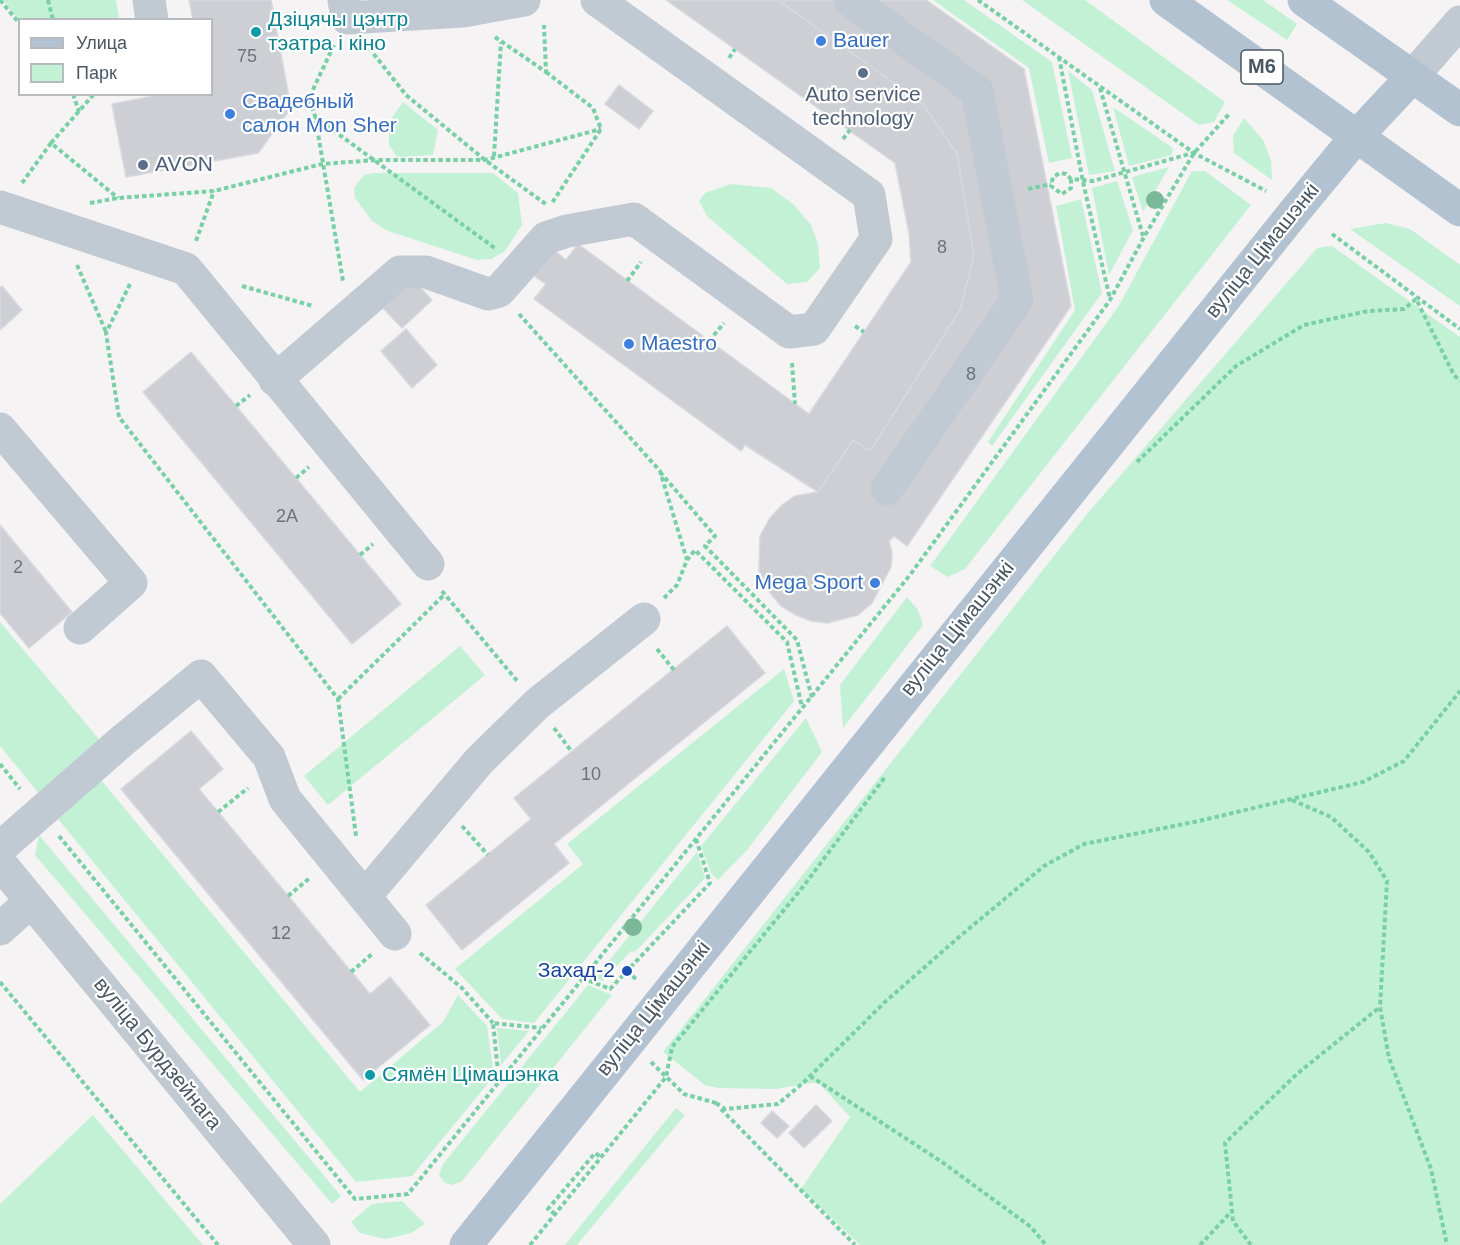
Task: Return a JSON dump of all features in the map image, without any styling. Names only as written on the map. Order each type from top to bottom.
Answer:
[{"type":"main road","name":"М6","points":[[1166,0],[1460,210]]},
{"type":"main road","points":[[1304,0],[1460,110]]},
{"type":"main road","name":"вуліца Цімашэнкі","points":[[466,1245],[1356,137],[1412,77]]},
{"type":"street","points":[[149,0],[152,18]]},
{"type":"street","points":[[275,380],[399,272],[426,272],[488,294],[499,291],[546,238],[567,231],[634,219],[789,332],[814,329],[876,239],[869,195],[597,0]]},
{"type":"street","points":[[850,0],[977,91],[1017,300],[887,489]]},
{"type":"street","points":[[345,9],[534,10]]},
{"type":"street","name":"вуліца Цімашэнкі","points":[[1412,77],[1460,22]]},
{"type":"street","points":[[2,207],[186,269],[428,564]]},
{"type":"street","points":[[0,429],[131,583],[80,628]]},
{"type":"street","points":[[365,896],[479,761],[537,704],[644,619]]},
{"type":"street","points":[[0,848],[201,676],[269,757],[285,799],[395,934]]},
{"type":"street","name":"вуліца Бурдзейнага","points":[[0,863],[314,1245]]},
{"type":"street","points":[[0,929],[31,901]]},
{"type":"path","points":[[0,0],[18,22]]},
{"type":"path","points":[[48,0],[52,18]]},
{"type":"path","points":[[978,0],[1194,153],[1266,191]]},
{"type":"path","points":[[240,285],[349,316],[315,116],[309,98],[345,9]]},
{"type":"path","points":[[345,9],[406,95],[485,160],[550,207],[601,129]]},
{"type":"path","points":[[534,10],[546,72]]},
{"type":"path","points":[[464,11],[501,42],[546,72],[593,108],[601,129]]},
{"type":"path","points":[[494,156],[501,42]]},
{"type":"path","points":[[1059,56],[1083,182],[1110,300]]},
{"type":"path","points":[[1100,87],[1143,237]]},
{"type":"path","points":[[74,96],[79,112]]},
{"type":"path","points":[[2,207],[51,143],[92,96]]},
{"type":"path","points":[[0,764],[355,1199],[408,1194],[802,706],[813,698],[910,575],[1110,300],[1143,237],[1194,153],[1230,113]]},
{"type":"path","points":[[315,116],[519,266]]},
{"type":"path","points":[[85,204],[118,198],[213,191],[322,164],[376,160],[485,160],[601,129]]},
{"type":"path","points":[[51,143],[118,198]]},
{"type":"path","points":[[1071,179],[1071,188],[1067,192],[1058,193],[1052,189],[1051,180],[1056,174],[1064,173],[1071,179],[1083,182],[1124,174],[1194,153]]},
{"type":"path","points":[[186,269],[213,191]]},
{"type":"path","points":[[60,225],[106,333],[119,417],[338,699],[357,837]]},
{"type":"path","points":[[1332,234],[1416,299],[1460,329]]},
{"type":"path","points":[[106,333],[146,254]]},
{"type":"path","points":[[499,291],[715,536],[705,546],[797,640],[813,698]]},
{"type":"path","points":[[1416,299],[1454,375],[1460,381]]},
{"type":"path","points":[[1131,469],[1236,366],[1304,326],[1368,311],[1404,309],[1416,299]]},
{"type":"path","points":[[789,332],[795,404]]},
{"type":"path","points":[[660,471],[687,560]]},
{"type":"path","points":[[644,619],[677,585],[687,560],[695,550],[787,642],[802,706]]},
{"type":"path","points":[[338,699],[444,596],[537,704]]},
{"type":"path","points":[[629,1040],[684,1094],[716,1103],[725,1109],[778,1104],[810,1076],[885,1002],[1044,866],[1084,844],[1292,800],[1363,782],[1404,761],[1460,691]]},
{"type":"path","points":[[530,1245],[666,1077],[672,1047],[802,888],[892,767]]},
{"type":"path","points":[[1292,800],[1331,817],[1369,852],[1387,881],[1380,1007],[1389,1058],[1431,1169],[1447,1245]]},
{"type":"path","points":[[582,978],[610,989],[710,883],[696,838]]},
{"type":"path","points":[[395,934],[462,988],[493,1023],[499,1082]]},
{"type":"path","points":[[0,982],[218,1245]]},
{"type":"path","points":[[1251,1245],[1233,1221],[1225,1143],[1298,1073],[1380,1007]]},
{"type":"path","points":[[493,1023],[541,1028]]},
{"type":"path","points":[[810,1076],[942,1162],[1031,1227],[1046,1245]]},
{"type":"path","points":[[716,1103],[855,1245]]},
{"type":"path","points":[[555,1214],[548,1209],[588,1160],[595,1153],[602,1158]]},
{"type":"path","points":[[1200,1245],[1232,1211]]},
{"type":"green space","points":[[3,0],[116,0],[119,18],[18,18]]},
{"type":"green space","points":[[933,0],[964,0],[1052,62],[1072,158],[1049,163],[1029,68]]},
{"type":"green space","points":[[1022,0],[1085,0],[1225,102],[1214,122],[1199,125]]},
{"type":"green space","points":[[1227,0],[1263,0],[1297,24],[1287,40]]},
{"type":"green space","points":[[1068,71],[1092,90],[1115,171],[1089,175]]},
{"type":"green space","points":[[403,102],[438,130],[433,155],[397,157],[389,145],[389,122]]},
{"type":"green space","points":[[1113,107],[1173,148],[1172,155],[1129,166]]},
{"type":"green space","points":[[1244,118],[1263,140],[1271,160],[1272,180],[1234,153],[1233,136]]},
{"type":"green space","points":[[1169,167],[1143,212],[1132,177]]},
{"type":"green space","points":[[1192,171],[1205,171],[1251,205],[965,569],[948,577],[930,566],[1118,307]]},
{"type":"green space","points":[[373,173],[493,173],[518,193],[522,225],[505,251],[491,259],[477,260],[388,231],[372,221],[355,198],[354,188],[364,175]]},
{"type":"green space","points":[[1117,181],[1133,230],[1109,275],[1092,188]]},
{"type":"green space","points":[[731,184],[771,188],[793,204],[811,225],[818,244],[820,268],[807,282],[787,284],[707,216],[699,201],[705,193]]},
{"type":"green space","points":[[1081,199],[1102,293],[992,446],[988,442],[1075,310],[1056,206]]},
{"type":"green space","points":[[1386,223],[1410,229],[1460,265],[1460,306],[1350,229]]},
{"type":"green space","points":[[1332,246],[1460,337],[1460,1245],[860,1245],[801,1189],[850,1117],[818,1082],[776,1089],[719,1088],[705,1085],[663,1052],[1087,514],[1317,248]]},
{"type":"green space","points":[[907,597],[918,610],[923,625],[843,728],[840,685]]},
{"type":"green space","points":[[0,622],[104,745],[41,796],[0,746]]},
{"type":"green space","points":[[460,646],[485,675],[328,805],[304,776]]},
{"type":"green space","points":[[784,669],[794,701],[534,1023],[502,1019],[455,969],[583,864],[567,844]]},
{"type":"green space","points":[[806,718],[822,752],[747,850],[718,880],[711,873],[701,846]]},
{"type":"green space","points":[[101,780],[360,1092],[443,1022],[458,995],[487,1026],[494,1076],[412,1176],[356,1182],[58,819]]},
{"type":"green space","points":[[39,835],[341,1196],[332,1204],[35,855]]},
{"type":"green space","points":[[697,852],[705,878],[635,952],[631,951],[603,981],[595,978]]},
{"type":"green space","points":[[588,985],[612,995],[462,1181],[453,1185],[445,1183],[439,1175],[443,1164]]},
{"type":"green space","points":[[497,1028],[529,1031],[501,1065]]},
{"type":"green space","points":[[676,1108],[685,1115],[577,1245],[565,1245]]},
{"type":"green space","points":[[93,1115],[203,1245],[0,1245],[0,1204]]},
{"type":"green space","points":[[402,1201],[425,1224],[411,1233],[386,1239],[360,1233],[351,1222],[372,1204]]},
{"type":"building","points":[[189,0],[271,0],[291,108],[258,153],[126,177],[112,104],[154,96],[213,96],[213,18],[193,18]]},
{"type":"building","points":[[666,0],[778,0],[923,104],[957,154],[974,255],[960,310],[870,451],[853,440],[818,492],[745,445],[741,451],[534,299],[546,284],[534,276],[555,251],[566,260],[578,244],[809,414],[911,262],[909,233],[895,163]]},
{"type":"building","points":[[778,0],[926,0],[1024,69],[1071,306],[907,546],[894,536],[889,541],[892,553],[891,567],[872,603],[858,615],[828,623],[811,621],[798,616],[781,606],[767,589],[759,571],[760,536],[770,518],[782,505],[795,496],[818,492],[853,440],[870,451],[960,310],[974,255],[957,154],[923,104]]},
{"type":"building","points":[[619,85],[653,111],[639,129],[605,104]]},
{"type":"building","points":[[413,280],[432,300],[402,328],[383,308]]},
{"type":"building","points":[[2,286],[22,310],[0,330],[0,288]]},
{"type":"building","points":[[406,329],[437,365],[412,388],[381,351]]},
{"type":"building","points":[[191,352],[401,604],[352,644],[143,392]]},
{"type":"building","points":[[0,525],[72,612],[29,648],[0,613]]},
{"type":"building","points":[[727,626],[765,673],[554,844],[569,863],[462,950],[426,905],[531,819],[514,798]]},
{"type":"building","points":[[191,731],[223,769],[199,789],[370,994],[390,977],[430,1025],[363,1080],[121,789]]},
{"type":"building","points":[[816,1105],[832,1121],[804,1148],[789,1133]]},
{"type":"building","points":[[772,1111],[789,1126],[777,1138],[761,1123]]},
{"type":"place","name":"Дзіцячы цэнтр тэатра і кіно","points":[[256,32]]},
{"type":"place","name":"Bauer","points":[[821,41]]},
{"type":"place","name":"Auto service technology","points":[[863,73]]},
{"type":"place","name":"Свадебный салон Mon Sher","points":[[230,114]]},
{"type":"place","name":"AVON","points":[[143,165]]},
{"type":"place","name":"Maestro","points":[[629,344]]},
{"type":"place","name":"Mega Sport","points":[[875,583]]},
{"type":"place","name":"Захад-2","points":[[627,971]]},
{"type":"place","name":"Сямён Цімашэнка","points":[[370,1075]]}]
